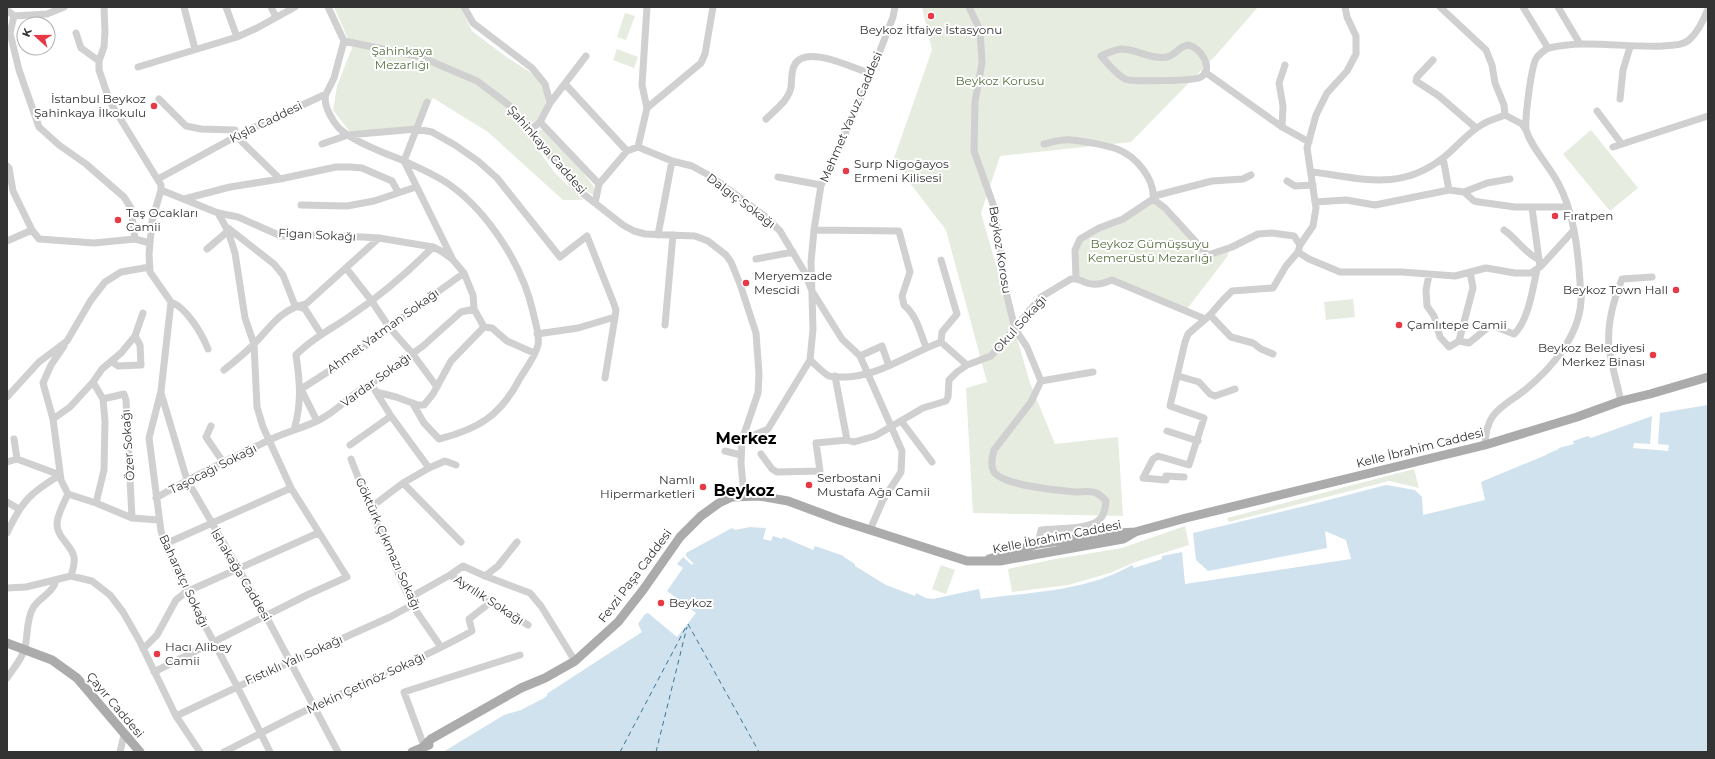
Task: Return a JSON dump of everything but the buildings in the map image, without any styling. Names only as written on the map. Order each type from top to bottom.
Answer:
[{"type":"main road","name":"Kelle İbrahim Caddesi","points":[[982,561],[1038,544],[1135,532],[1201,514],[1485,445],[1577,417],[1621,401],[1708,377]]},
{"type":"main road","name":"Kelle İbrahim Caddesi","points":[[744,496],[767,496],[788,501],[967,562],[1000,561],[1123,539],[1135,532]]},
{"type":"main road","name":"Fevzi Paşa Caddesi","points":[[412,752],[520,688],[526,687],[575,661],[618,622],[643,590],[674,543],[701,516],[719,503],[732,497],[744,496]]},
{"type":"main road","name":"Çayır Caddesi","points":[[7,643],[52,660],[77,678],[140,752]]},
{"type":"street","points":[[7,10],[14,16],[47,14],[64,7]]},
{"type":"street","points":[[104,7],[104,47],[99,61],[99,70],[110,102],[158,179],[161,190],[152,221],[150,272],[171,302],[182,309],[203,337],[208,349]]},
{"type":"street","points":[[184,7],[195,49]]},
{"type":"street","points":[[226,7],[237,37]]},
{"type":"street","points":[[271,7],[276,17]]},
{"type":"street","points":[[138,67],[237,37],[295,7]]},
{"type":"street","points":[[328,7],[344,41],[334,78],[324,101],[326,109],[342,130],[348,135],[449,184],[464,196],[498,234],[515,262],[529,295],[538,345],[512,393],[496,414],[477,425],[439,439],[424,423],[413,404]]},
{"type":"street","points":[[464,7],[473,23],[532,68],[545,84],[550,103]]},
{"type":"street","points":[[595,203],[599,184],[627,151],[638,147],[647,108],[642,85],[647,7]]},
{"type":"street","points":[[647,108],[701,62],[705,54],[713,7]]},
{"type":"street","name":"Mehmet Yavuz Caddesi","points":[[742,440],[768,429],[810,360],[813,329],[811,262],[821,185],[828,173],[870,74],[893,17],[895,7]]},
{"type":"street","name":"Beykoz Korosu","points":[[969,7],[980,30],[982,63],[975,102],[974,151],[994,207],[1006,292],[1014,329]]},
{"type":"street","points":[[1184,477],[1166,476],[1166,480],[1143,478],[1153,459],[1158,456],[1189,465],[1198,441],[1204,418],[1170,406],[1185,342],[1188,334],[1208,317],[1232,291],[1273,288],[1313,226],[1316,208],[1312,172],[1307,148],[1316,115],[1327,93],[1347,71],[1356,54],[1356,36],[1347,17],[1345,7]]},
{"type":"street","points":[[1440,7],[1486,50],[1492,65],[1494,84],[1504,105],[1505,115]]},
{"type":"street","points":[[1523,7],[1548,48]]},
{"type":"street","points":[[1558,7],[1580,44]]},
{"type":"street","points":[[1526,130],[1526,117],[1533,65],[1537,57],[1548,48],[1580,44],[1630,47],[1680,44],[1690,39],[1708,9]]},
{"type":"street","points":[[14,16],[8,33],[39,128],[59,145],[86,164],[124,197],[131,208],[135,239]]},
{"type":"street","points":[[76,33],[81,48],[99,61]]},
{"type":"street","name":"Şahinkaya Caddesi","points":[[344,41],[421,57],[477,81],[510,106],[577,189],[623,225],[634,231],[658,235],[695,236],[708,242],[726,255],[731,262],[740,284],[756,332],[759,374],[758,392],[742,440],[741,455],[744,496]]},
{"type":"street","points":[[1193,46],[1206,61],[1207,67],[1205,72],[1201,77],[1182,81],[1158,79],[1131,81],[1125,79],[1114,70],[1101,56],[1111,51],[1122,49],[1152,56],[1166,57],[1172,55],[1181,47],[1193,46]]},
{"type":"street","points":[[1620,99],[1623,70],[1630,47]]},
{"type":"street","points":[[529,131],[540,122],[550,103],[586,56]]},
{"type":"street","points":[[766,119],[787,98],[791,89],[794,67],[798,60],[805,56],[820,56],[870,74]]},
{"type":"street","points":[[1433,60],[1417,77],[1416,81],[1439,96],[1476,128]]},
{"type":"street","points":[[1282,127],[1283,106],[1279,83],[1285,65]]},
{"type":"street","points":[[1205,72],[1282,127],[1309,142]]},
{"type":"street","points":[[565,84],[627,151]]},
{"type":"street","name":"Kışla Caddesi","points":[[158,179],[236,136],[326,94]]},
{"type":"street","points":[[159,99],[186,126],[201,129],[235,130],[236,136],[280,179]]},
{"type":"street","points":[[427,102],[404,161],[416,187],[442,235],[453,260],[464,273],[473,295],[474,308],[484,327]]},
{"type":"street","points":[[1597,111],[1621,143]]},
{"type":"street","points":[[1312,172],[1387,181],[1402,179],[1426,170],[1443,158],[1476,128],[1505,115]]},
{"type":"street","points":[[1485,445],[1486,431],[1496,411],[1526,389],[1553,362],[1574,333],[1582,301],[1578,263],[1568,207],[1558,183],[1522,124],[1505,115]]},
{"type":"street","points":[[1613,147],[1621,143],[1659,133],[1708,116]]},
{"type":"street","points":[[540,122],[599,184]]},
{"type":"street","points":[[322,144],[348,135],[416,129],[432,132],[450,142],[483,165],[497,178],[560,257],[587,236],[616,310],[605,378]]},
{"type":"street","points":[[1044,144],[1070,140],[1118,149],[1130,156],[1149,178],[1154,188],[1153,197]]},
{"type":"street","name":"Dalgıç Sokağı","points":[[638,147],[672,161],[692,166],[712,177],[750,205],[780,231],[804,271],[812,291]]},
{"type":"street","points":[[1443,158],[1449,190]]},
{"type":"street","points":[[658,235],[672,161]]},
{"type":"street","points":[[7,166],[9,168],[10,194],[39,239],[94,243],[135,239],[150,243]]},
{"type":"street","points":[[184,199],[230,187],[280,179],[336,167],[362,168],[392,181],[398,192]]},
{"type":"street","points":[[1252,175],[1243,179],[1212,181],[1153,197],[1123,219],[1099,228],[1080,239],[1075,250],[1076,278],[1091,284],[1103,283],[1112,280],[1208,317],[1231,337],[1253,343],[1261,349],[1273,354]]},
{"type":"street","points":[[778,177],[821,185]]},
{"type":"street","points":[[1315,202],[1346,200],[1375,205],[1449,190],[1464,192],[1487,183],[1510,179]]},
{"type":"street","points":[[1287,181],[1296,186],[1313,185]]},
{"type":"street","points":[[301,205],[346,206],[374,201],[416,187]]},
{"type":"street","name":"Figan Sokağı","points":[[161,190],[218,213],[238,217],[281,236],[329,235],[379,238],[433,248],[441,251],[453,260]]},
{"type":"street","points":[[1464,192],[1474,201],[1515,207],[1568,207]]},
{"type":"street","points":[[1153,197],[1208,255],[1232,247],[1258,234],[1272,233],[1294,236],[1299,248],[1309,259],[1340,272],[1402,272],[1455,276],[1486,268],[1515,273],[1531,273],[1538,268],[1573,231]]},
{"type":"street","points":[[1429,275],[1426,290],[1427,306],[1434,316],[1440,337],[1449,347],[1459,341],[1469,343],[1491,325],[1514,334],[1519,330],[1527,312],[1538,268],[1532,208]]},
{"type":"street","points":[[154,672],[347,577],[291,488],[263,427],[257,407],[254,344],[245,318],[235,254],[227,229],[218,213]]},
{"type":"street","points":[[207,249],[227,229]]},
{"type":"street","points":[[227,229],[274,264],[283,275],[296,306],[305,309],[321,334]]},
{"type":"street","points":[[7,241],[32,230]]},
{"type":"street","points":[[814,230],[899,231],[910,272],[902,296],[904,305],[911,311],[926,347]]},
{"type":"street","points":[[1504,230],[1511,235],[1531,256],[1538,258]]},
{"type":"street","points":[[665,325],[673,235]]},
{"type":"street","points":[[224,370],[254,344],[272,322],[296,306],[306,304],[379,238]]},
{"type":"street","points":[[294,430],[301,389],[296,355],[308,343],[354,314],[433,248]]},
{"type":"street","points":[[756,259],[793,252]]},
{"type":"street","points":[[941,260],[956,314],[942,332],[941,342]]},
{"type":"street","points":[[71,576],[75,559],[57,526],[57,521],[68,494],[60,475],[53,419],[43,383],[51,365],[68,341],[91,300],[105,282],[121,272],[150,268]]},
{"type":"street","points":[[346,268],[371,300],[389,327],[412,353],[437,387]]},
{"type":"street","points":[[1459,341],[1473,288],[1470,272]]},
{"type":"street","name":"Ahmet Yatman Sokağı","points":[[301,389],[351,357],[389,327],[464,273]]},
{"type":"street","points":[[1621,401],[1609,345],[1610,320],[1617,292],[1622,279],[1652,277]]},
{"type":"street","name":"Okul Sokağı","points":[[902,422],[924,408],[946,401],[948,397],[950,380],[957,372],[967,365],[991,356],[1041,297],[1071,279],[1076,278]]},
{"type":"street","points":[[812,291],[842,339],[860,356],[902,451],[901,472],[883,500],[870,530]]},
{"type":"street","name":"Baharatçı Sokağı","points":[[171,302],[161,392],[149,438],[159,520],[165,544],[186,592],[238,686],[270,752]]},
{"type":"street","name":"Vardar Sokağı","points":[[270,440],[317,421],[330,414],[362,388],[370,384],[423,346],[461,312],[474,308]]},
{"type":"street","points":[[53,419],[70,407],[93,382],[102,369],[121,353],[134,336],[143,313]]},
{"type":"street","points":[[537,334],[578,328],[614,317]]},
{"type":"street","points":[[484,327],[492,328],[507,341],[534,354]]},
{"type":"street","points":[[376,392],[413,404],[424,405],[437,387],[451,361],[484,327]]},
{"type":"street","points":[[1014,329],[1027,347],[1041,381],[1031,402],[994,450],[991,460],[994,471],[1000,478],[1026,486],[1076,492],[1094,492],[1101,495],[1106,501],[1104,513],[1099,521],[1086,526],[1041,530],[1038,544]]},
{"type":"street","points":[[111,361],[118,366],[141,365],[140,345],[134,336]]},
{"type":"street","points":[[7,396],[39,362],[68,341]]},
{"type":"street","points":[[810,360],[830,376],[847,377],[868,373],[889,366],[926,347],[941,342]]},
{"type":"street","points":[[941,342],[967,365]]},
{"type":"street","points":[[860,356],[882,346],[889,366]]},
{"type":"street","points":[[1041,381],[1093,372]]},
{"type":"street","points":[[835,376],[847,440]]},
{"type":"street","points":[[1178,376],[1199,382],[1210,394],[1215,396],[1235,389]]},
{"type":"street","points":[[93,382],[103,399],[105,420],[104,470],[96,503]]},
{"type":"street","points":[[370,384],[391,416],[429,468]]},
{"type":"street","points":[[301,389],[317,421]]},
{"type":"street","name":"İshakağa Caddesi","points":[[161,392],[187,480],[211,524],[266,616],[338,752]]},
{"type":"street","name":"Özer Sokağı","points":[[103,399],[124,394],[126,400],[132,518]]},
{"type":"street","points":[[350,445],[391,416]]},
{"type":"street","points":[[761,454],[772,469],[777,472],[820,471],[816,443],[847,440],[854,442],[875,436],[902,422],[932,462]]},
{"type":"street","points":[[211,426],[206,438],[223,462]]},
{"type":"street","points":[[1167,431],[1198,441]]},
{"type":"street","points":[[14,439],[17,460]]},
{"type":"street","name":"Taşocağı Sokağı","points":[[156,498],[187,480],[270,440]]},
{"type":"street","points":[[725,451],[741,455]]},
{"type":"street","name":"Göktürk Çıkmazı Sokağı","points":[[351,459],[370,508],[411,601],[441,647]]},
{"type":"street","points":[[7,462],[17,460],[60,475]]},
{"type":"street","points":[[370,508],[403,483],[429,468],[444,461],[456,465]]},
{"type":"street","points":[[7,533],[19,509],[37,489],[60,475]]},
{"type":"street","points":[[403,483],[461,542]]},
{"type":"street","points":[[165,544],[291,488]]},
{"type":"street","points":[[68,494],[96,503],[132,518],[159,520]]},
{"type":"street","points":[[7,502],[19,509]]},
{"type":"street","points":[[143,649],[157,635],[176,600],[186,592],[318,533]]},
{"type":"street","points":[[485,576],[498,566],[516,542]]},
{"type":"street","name":"Fıstıklı Yalı Sokağı","points":[[176,716],[390,617],[462,566],[485,576]]},
{"type":"street","name":"Ayrılık Sokağı","points":[[450,575],[528,625]]},
{"type":"street","points":[[7,588],[26,587],[71,576],[92,581],[110,595],[123,612],[176,716],[200,752]]},
{"type":"street","points":[[485,576],[530,593],[541,606],[575,661]]},
{"type":"street","points":[[7,678],[25,649],[32,610],[37,603],[52,591],[56,580]]},
{"type":"street","name":"Mekin Çetinöz Sokağı","points":[[224,752],[314,706],[397,670],[472,631],[469,619],[491,602]]},
{"type":"street","points":[[424,746],[404,692],[520,655]]},
{"type":"street","points":[[120,752],[124,735]]},
{"type":"green space","name":"Şahinkaya Mezarlığı","points":[[334,7],[460,7],[472,31],[505,56],[530,72],[543,85],[546,106],[537,120],[522,128],[555,173],[583,200],[563,200],[488,132],[433,98],[416,129],[350,132],[333,110],[337,86],[352,48]]},
{"type":"green space","name":"Beykoz Korusu","points":[[922,7],[1258,7],[1218,53],[1131,142],[1000,156],[981,213],[1030,383],[1055,444],[1118,437],[1123,516],[973,513],[966,388],[987,382],[946,230],[893,161],[932,50]]},
{"type":"green space","points":[[625,13],[635,16],[626,40],[617,37]]},
{"type":"green space","points":[[617,49],[638,57],[634,68],[613,60]]},
{"type":"green space","points":[[539,130],[543,130],[576,163],[594,187],[595,196],[578,184],[564,168],[538,134]]},
{"type":"green space","points":[[1591,130],[1638,188],[1610,211],[1563,154]]},
{"type":"green space","name":"Beykoz Gümüşsuyu Kemerüstü Mezarlığı","points":[[1153,201],[1208,256],[1230,250],[1227,257],[1187,309],[1112,279],[1092,283],[1077,277],[1075,250],[1081,239]]},
{"type":"green space","points":[[1353,299],[1355,317],[1326,320],[1324,302]]},
{"type":"green space","points":[[1414,469],[1419,488],[1389,481],[1229,522],[1227,518]]},
{"type":"green space","points":[[1185,526],[1189,545],[1135,562],[1110,573],[1068,585],[1012,592],[1008,569],[1050,560],[1122,548]]},
{"type":"green space","points":[[941,565],[955,570],[946,594],[932,589]]},
{"type":"water","points":[[1708,405],[1708,752],[443,752],[504,715],[521,710],[546,697],[548,693],[642,632],[638,624],[645,614],[648,613],[677,637],[696,613],[667,591],[683,568],[677,564],[683,557],[692,565],[693,563],[686,556],[686,553],[732,528],[735,530],[750,527],[766,528],[763,539],[771,541],[773,536],[782,539],[783,537],[813,550],[815,546],[844,556],[855,564],[855,566],[886,585],[915,596],[916,593],[926,598],[933,599],[979,589],[981,599],[1059,589],[1097,580],[1115,574],[1132,565],[1134,568],[1162,559],[1162,556],[1182,552],[1185,584],[1351,559],[1346,540],[1325,531],[1327,548],[1208,571],[1196,560],[1193,533],[1386,485],[1415,490],[1422,497],[1423,515],[1485,500],[1481,482],[1546,455],[1559,448],[1574,444],[1573,441],[1588,436],[1591,438],[1652,416],[1650,444],[1634,443],[1633,448],[1668,451],[1669,445],[1658,444],[1660,413]]},
{"type":"ferry route","points":[[688,624],[759,752]]},
{"type":"ferry route","points":[[620,752],[687,625]]},
{"type":"ferry route","points":[[656,752],[687,627]]},
{"type":"place","name":"Beykoz İtfaiye İstasyonu","points":[[931,16]]},
{"type":"place","name":"İstanbul Beykoz Şahinkaya İlkokulu","points":[[154,106]]},
{"type":"place","name":"Surp Nigoğayos Ermeni Kilisesi","points":[[846,171]]},
{"type":"place","name":"Fıratpen","points":[[1555,216]]},
{"type":"place","name":"Taş Ocakları Camii","points":[[118,220]]},
{"type":"place","name":"Meryemzade Mescidi","points":[[746,283]]},
{"type":"place","name":"Beykoz Town Hall","points":[[1676,290]]},
{"type":"place","name":"Çamlıtepe Camii","points":[[1399,325]]},
{"type":"place","name":"Beykoz Belediyesi Merkez Binası","points":[[1653,355]]},
{"type":"place","name":"Serbostani Mustafa Ağa Camii","points":[[809,485]]},
{"type":"place","name":"Namlı Hipermarketleri","points":[[703,487]]},
{"type":"place","name":"Beykoz","points":[[661,603]]},
{"type":"place","name":"Hacı Alibey Camii","points":[[157,654]]},
{"type":"district","name":"Merkez","points":[[746,438]]},
{"type":"district","name":"Beykoz","points":[[744,490]]}]
